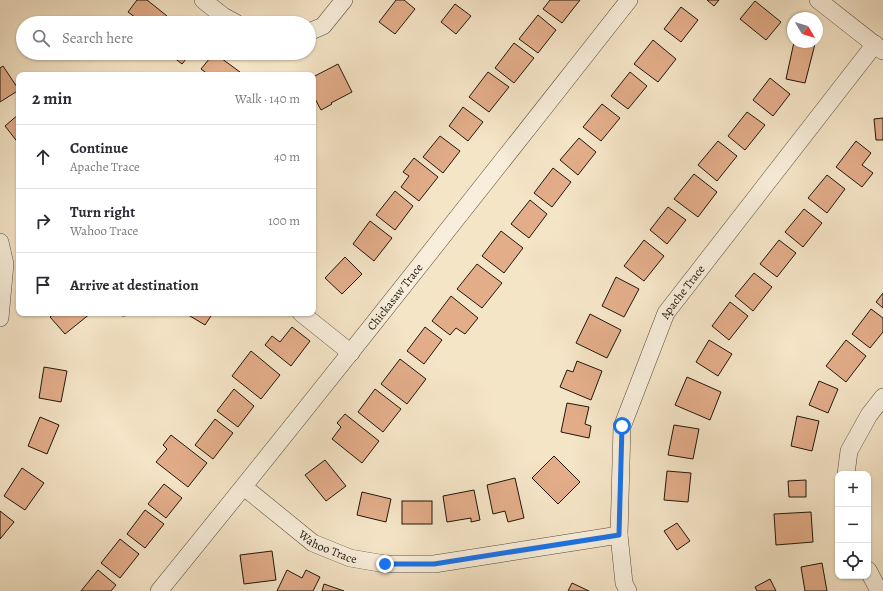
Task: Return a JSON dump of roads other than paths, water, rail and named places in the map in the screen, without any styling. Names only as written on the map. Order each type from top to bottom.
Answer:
[{"type":"street","points":[[203,0],[223,16]]},
{"type":"street","points":[[316,29],[323,26],[344,0]]},
{"type":"street","name":"Chickasaw Trace","points":[[159,591],[351,353],[629,0]]},
{"type":"street","points":[[818,0],[879,48]]},
{"type":"street","name":"Apache Trace","points":[[628,591],[624,583],[619,535],[622,426],[666,313],[879,48]]},
{"type":"street","points":[[0,242],[12,263],[0,318]]},
{"type":"street","points":[[305,316],[351,353]]},
{"type":"street","points":[[846,471],[849,451],[870,415],[883,397]]},
{"type":"street","name":"Wahoo Trace","points":[[244,487],[313,543],[350,558],[385,564],[434,564],[619,535]]},
{"type":"street","points":[[871,576],[879,591]]}]
